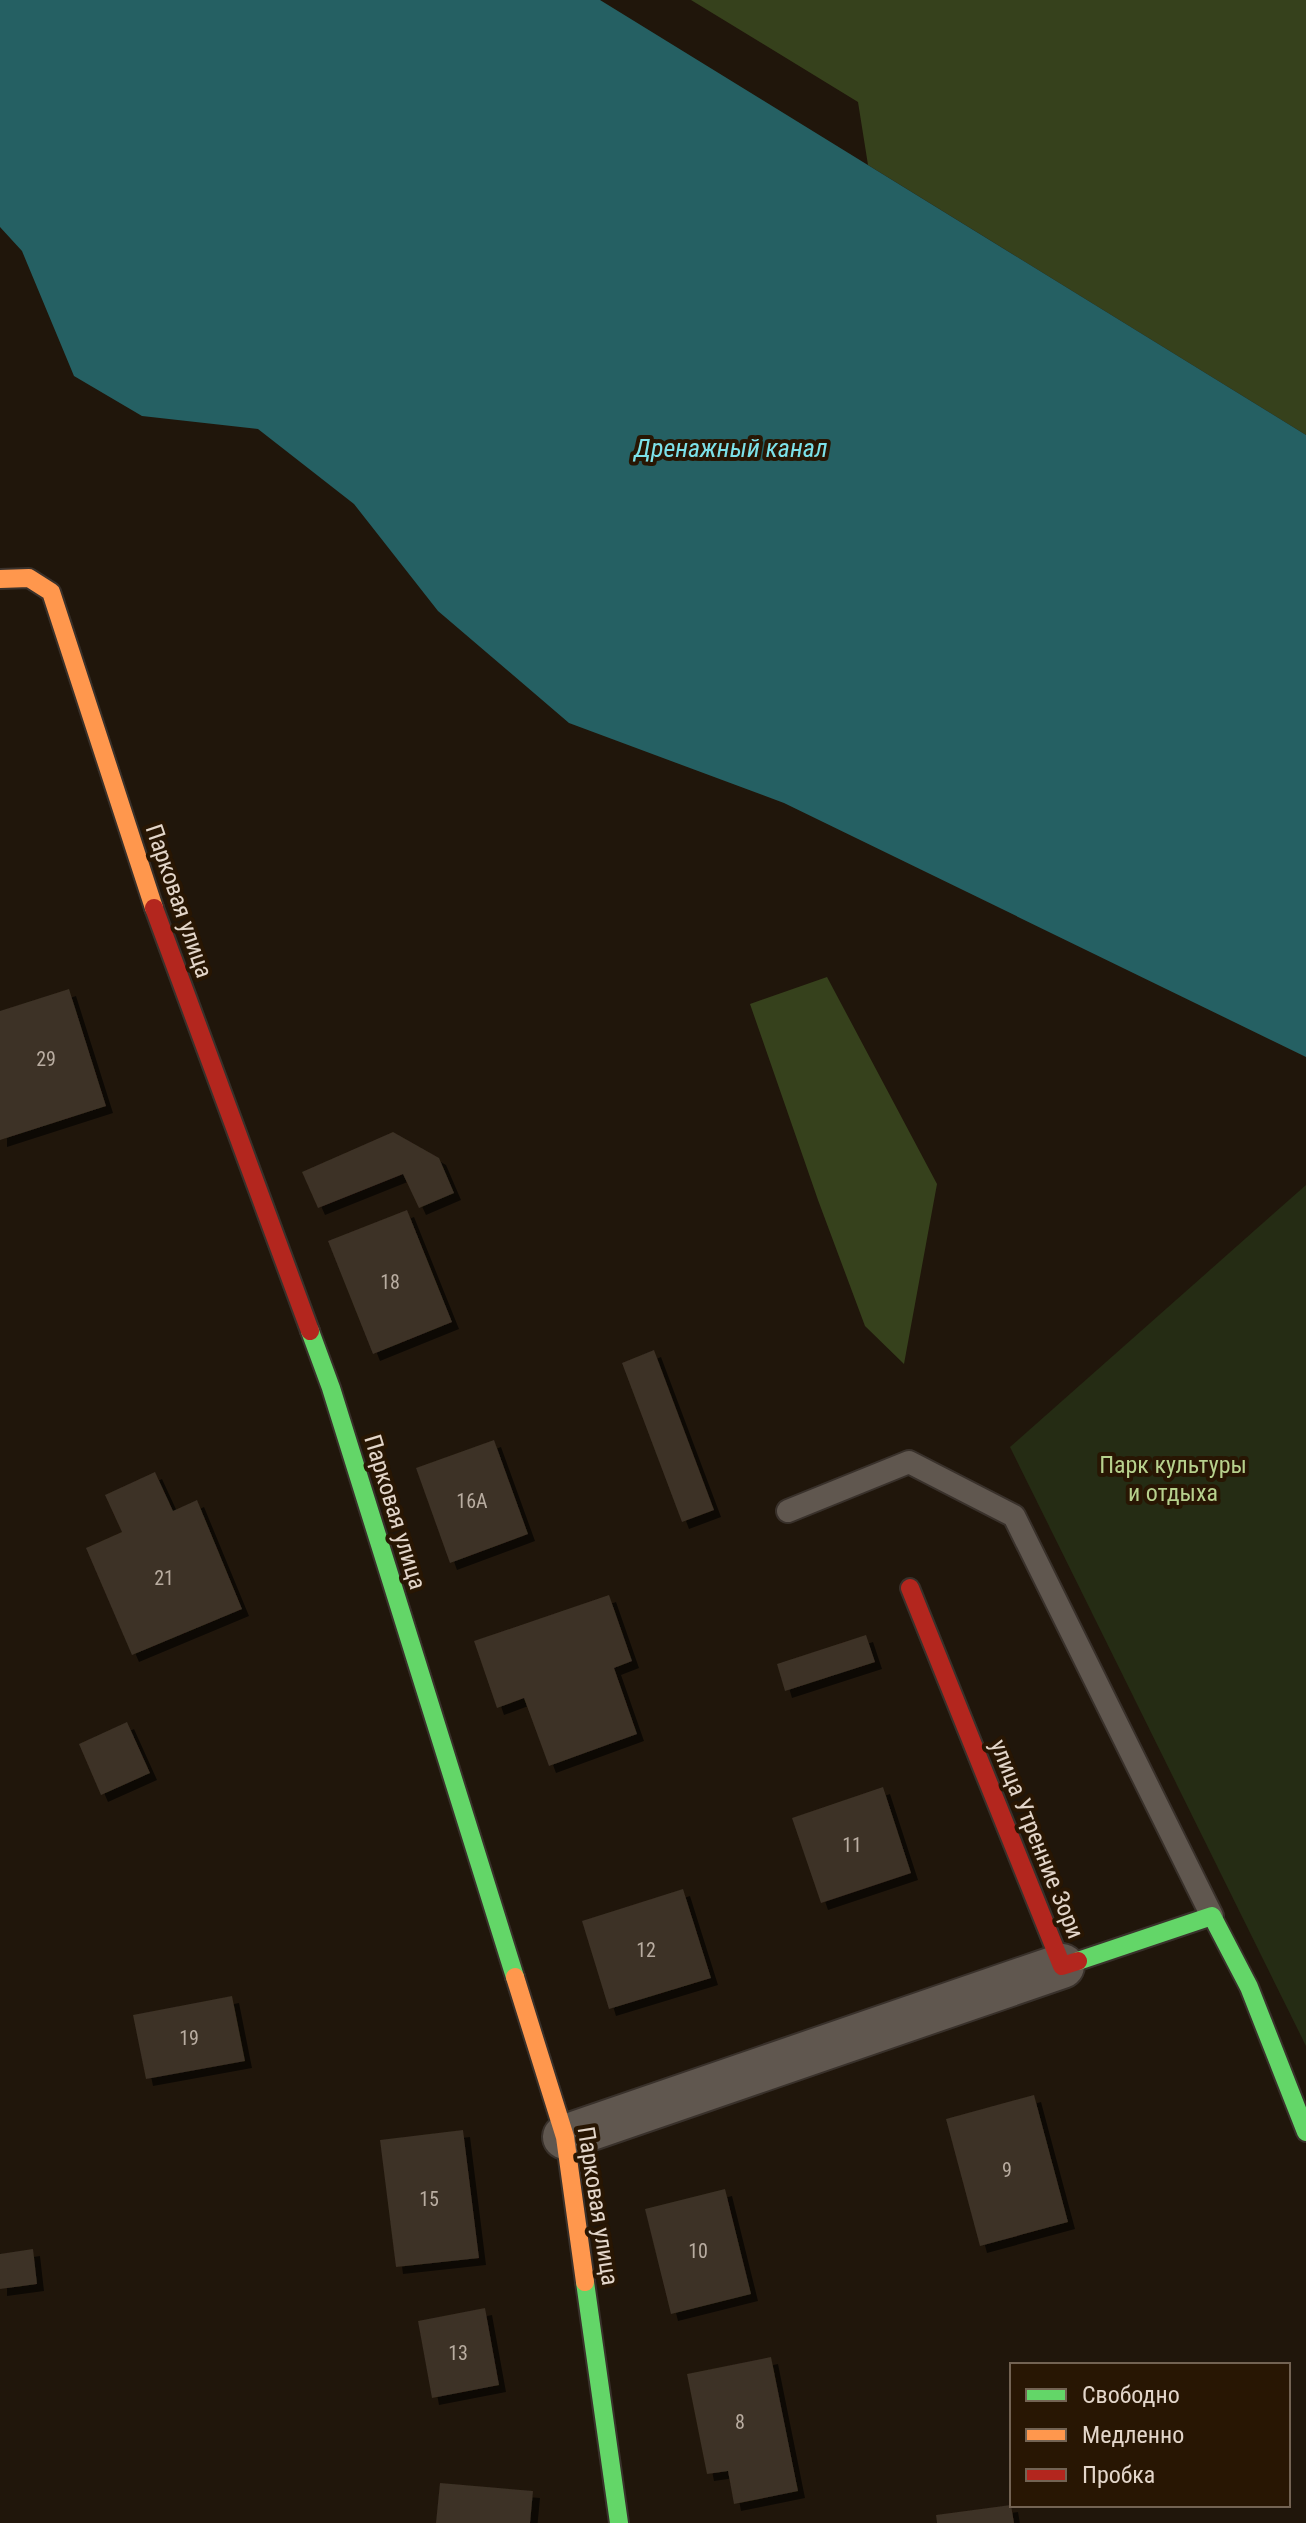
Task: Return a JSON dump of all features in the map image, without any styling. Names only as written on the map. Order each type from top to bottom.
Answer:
[{"type":"street","name":"Парковая улица","points":[[0,579],[29,578],[51,592],[158,920],[331,1388],[565,2137],[619,2523]]},
{"type":"street","name":"улица Утренние Зори","points":[[910,1588],[1062,1966],[1212,1916]]},
{"type":"street","points":[[1212,1916],[1249,1987],[1306,2132]]},
{"type":"street","points":[[565,2137],[1062,1966]]},
{"type":"lane","points":[[788,1511],[909,1462],[1014,1516],[1212,1916]]},
{"type":"green space","points":[[691,0],[1306,0],[1306,435],[868,165],[858,102]]},
{"type":"green space","points":[[827,977],[937,1184],[904,1364],[865,1326],[750,1004]]},
{"type":"green space","name":"Парк культуры и отдыха","points":[[1306,1185],[1306,2046],[1010,1447]]},
{"type":"water","name":"Дренажный канал","points":[[0,0],[600,0],[1306,435],[1306,1057],[784,803],[569,723],[438,611],[354,504],[258,429],[142,416],[74,376],[22,251],[0,227]]},
{"type":"building","points":[[69,989],[106,1106],[0,1140],[0,1011]]},
{"type":"building","points":[[393,1132],[439,1158],[454,1193],[419,1208],[403,1174],[318,1208],[302,1172]]},
{"type":"building","points":[[407,1210],[452,1322],[373,1354],[328,1241]]},
{"type":"building","points":[[654,1350],[714,1510],[682,1522],[622,1363]]},
{"type":"building","points":[[494,1440],[528,1534],[450,1563],[416,1468]]},
{"type":"building","points":[[155,1472],[173,1511],[197,1500],[242,1609],[132,1655],[86,1548],[122,1532],[105,1495]]},
{"type":"building","points":[[609,1595],[632,1661],[614,1668],[637,1734],[549,1766],[524,1698],[497,1708],[474,1641]]},
{"type":"building","points":[[866,1635],[875,1662],[785,1691],[777,1664]]},
{"type":"building","points":[[127,1722],[150,1773],[101,1795],[79,1744]]},
{"type":"building","points":[[883,1787],[911,1873],[821,1903],[792,1818]]},
{"type":"building","points":[[683,1889],[711,1978],[609,2009],[582,1921]]},
{"type":"building","points":[[232,1996],[245,2061],[146,2079],[133,2015]]},
{"type":"building","points":[[1034,2095],[1068,2222],[980,2246],[946,2119]]},
{"type":"building","points":[[463,2130],[479,2258],[396,2267],[380,2140]]},
{"type":"building","points":[[725,2189],[751,2294],[671,2314],[645,2209]]},
{"type":"building","points":[[33,2249],[37,2284],[0,2289],[0,2254]]},
{"type":"building","points":[[485,2308],[499,2385],[432,2398],[418,2321]]},
{"type":"building","points":[[771,2357],[798,2491],[734,2504],[728,2471],[707,2474],[687,2374]]},
{"type":"building","points":[[440,2483],[533,2491],[530,2523],[436,2523]]},
{"type":"building","points":[[1010,2505],[1014,2523],[937,2523],[936,2515]]},
{"type":"traffic: fast","points":[[310,1331],[331,1388],[515,1977]]},
{"type":"traffic: fast","points":[[1078,1961],[1212,1916],[1249,1987],[1306,2132]]},
{"type":"traffic: fast","points":[[585,2282],[619,2523]]},
{"type":"traffic: slow","points":[[0,579],[29,578],[51,592],[154,908]]},
{"type":"traffic: slow","points":[[515,1977],[565,2137],[585,2282]]},
{"type":"traffic: jam","points":[[154,908],[310,1331]]},
{"type":"traffic: jam","points":[[910,1588],[1062,1966],[1078,1961]]}]
